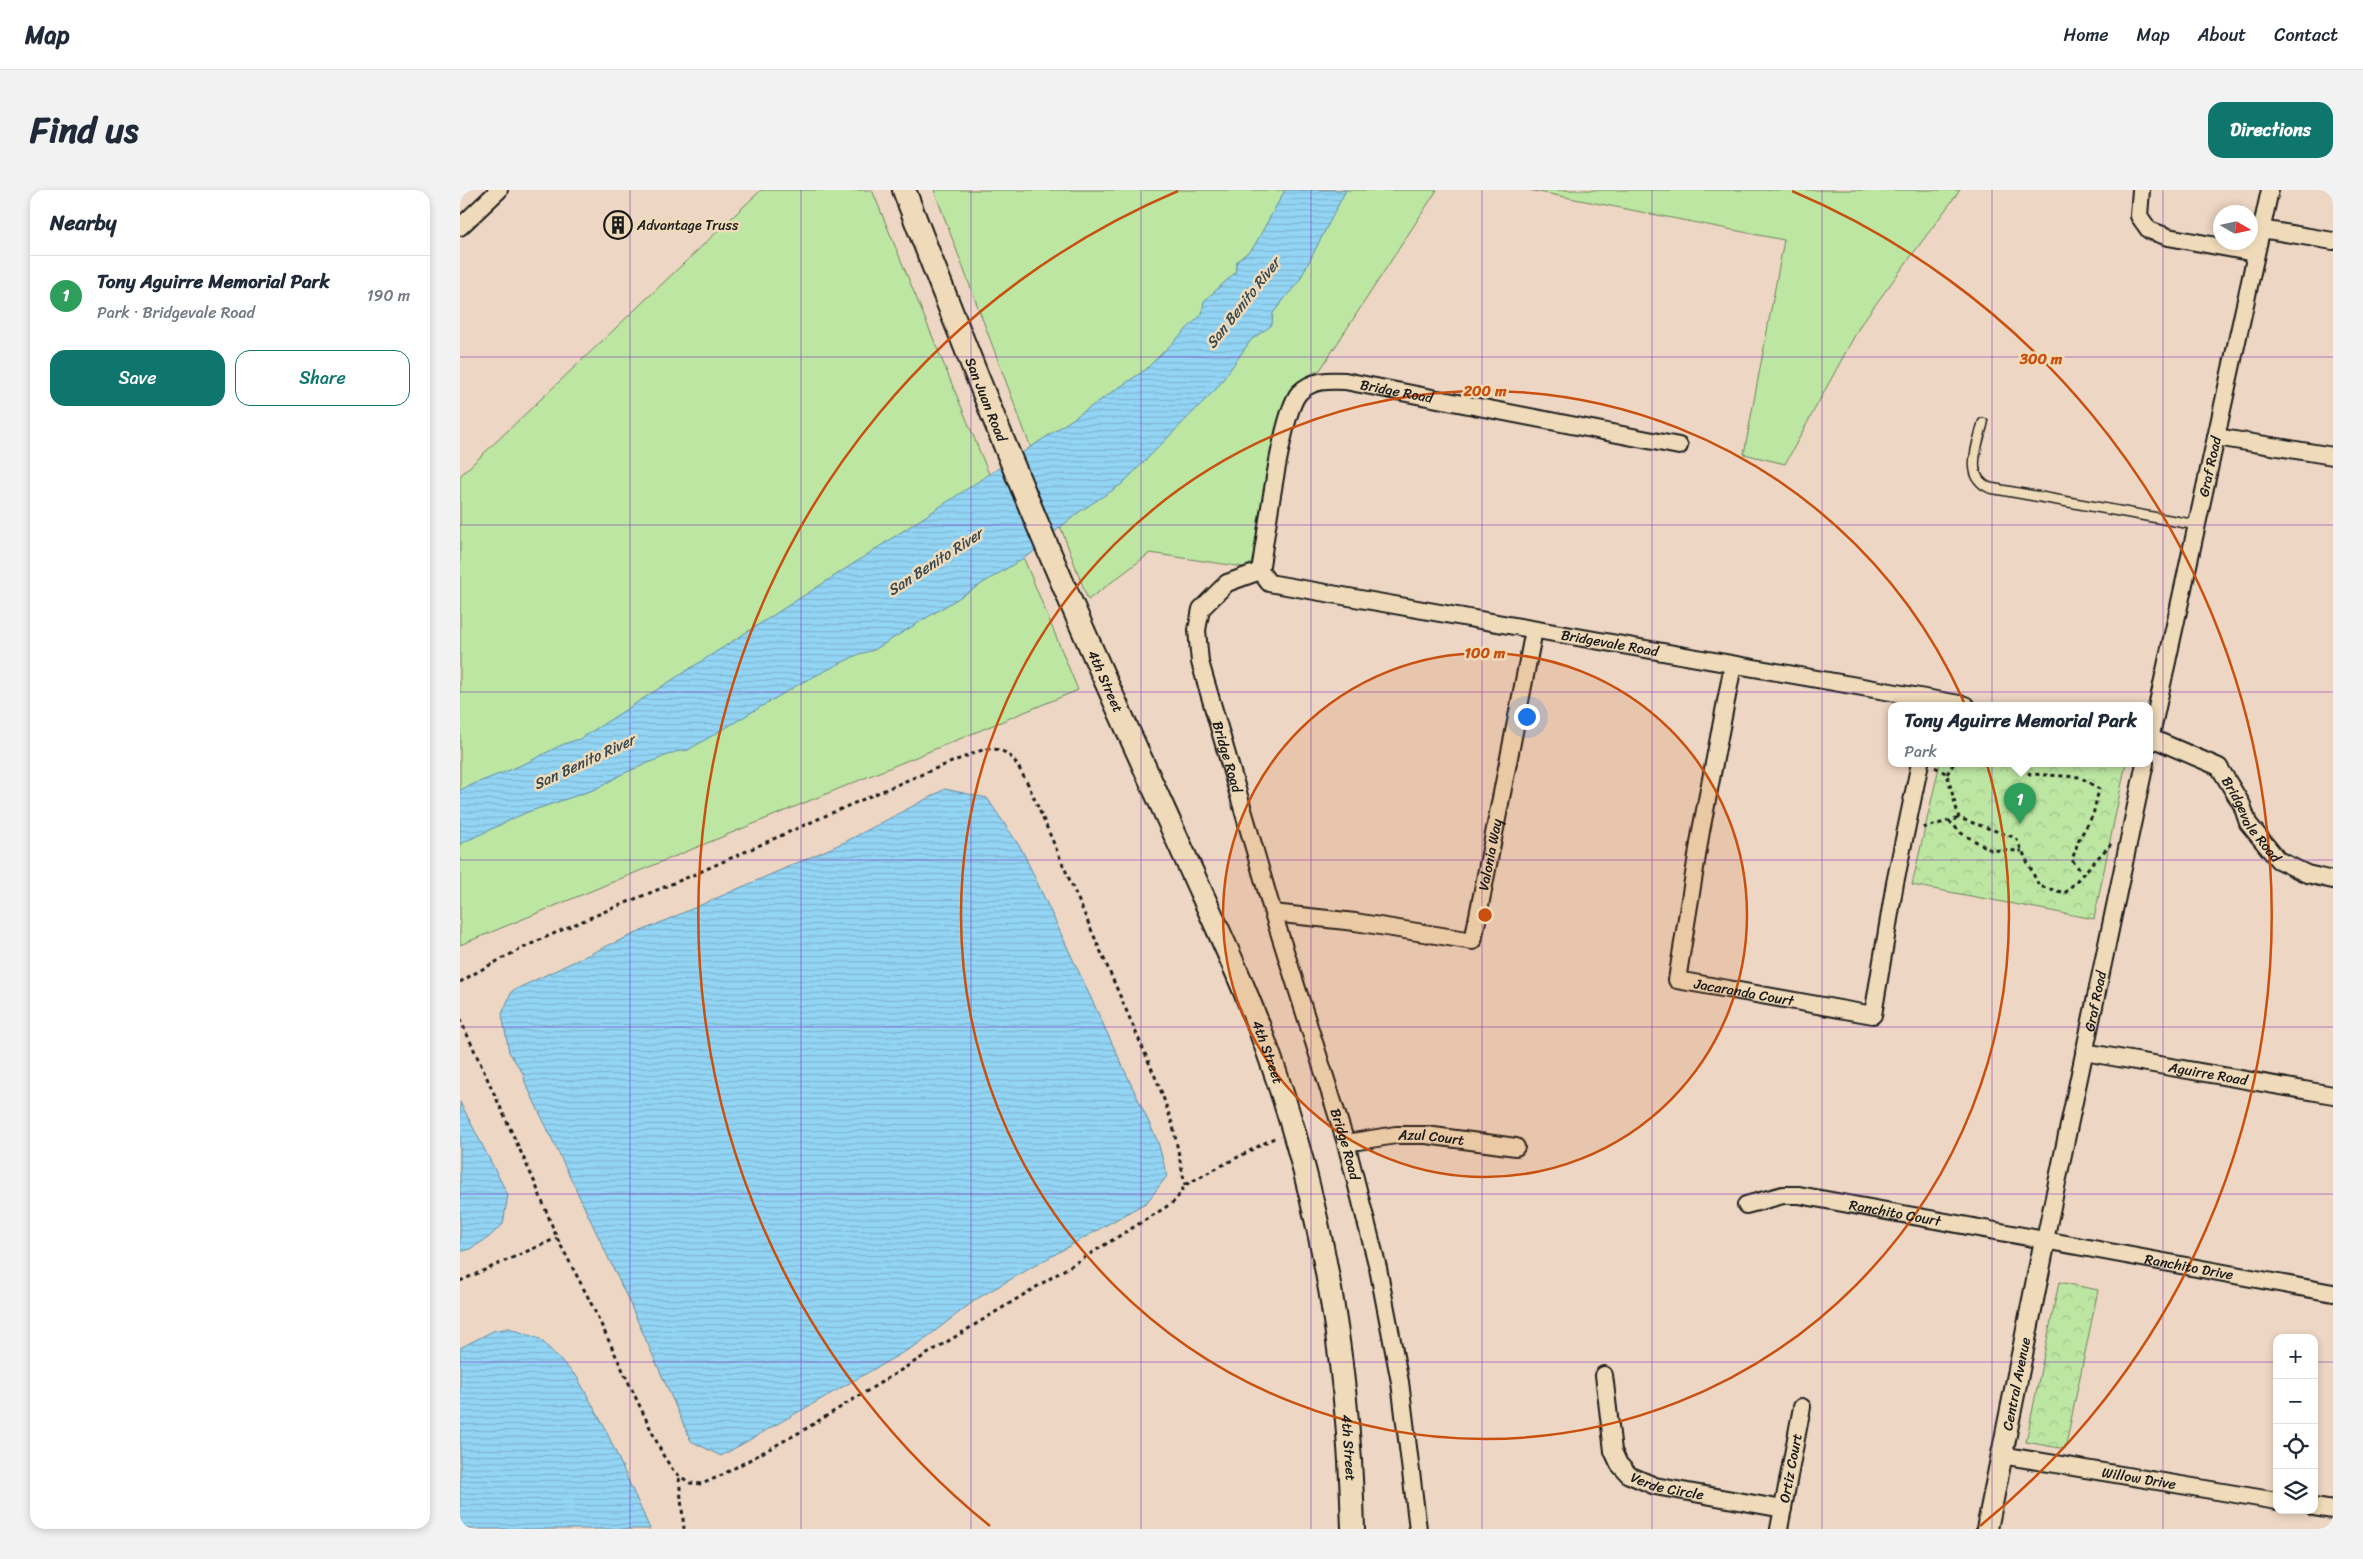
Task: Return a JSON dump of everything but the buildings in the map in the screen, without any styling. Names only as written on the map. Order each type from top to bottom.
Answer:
[{"type":"main road","name":"San Juan Road","points":[[904,190],[968,357],[1073,608]]},
{"type":"main road","name":"4th Street","points":[[1073,608],[1238,974],[1266,1047],[1292,1130],[1325,1261],[1338,1333],[1351,1468],[1353,1529]]},
{"type":"street","points":[[460,227],[500,190]]},
{"type":"street","points":[[2141,190],[2139,216],[2149,230],[2168,237],[2255,252]]},
{"type":"street","name":"Graf Road","points":[[2153,722],[2232,373],[2255,252],[2270,190]]},
{"type":"street","points":[[2261,229],[2333,241]]},
{"type":"street","name":"Bridge Road","points":[[1418,1529],[1400,1382],[1378,1268],[1346,1143],[1273,913],[1200,662],[1197,630],[1201,609],[1227,583],[1260,571],[1277,470],[1290,408],[1300,392],[1315,382],[1345,381],[1679,446]]},
{"type":"street","points":[[2216,437],[2333,456]]},
{"type":"street","name":"Bridgevale Road","points":[[1260,571],[1269,583],[1733,665],[1928,702]]},
{"type":"street","name":"Valonia Way","points":[[1273,913],[1355,922],[1473,941],[1534,630]]},
{"type":"street","name":"Jacaranda Court","points":[[1733,665],[1701,831],[1676,980],[1873,1015],[1905,833],[1919,767]]},
{"type":"street","name":"Bridgevale Road","points":[[2153,741],[2219,766],[2242,805],[2248,823],[2278,860],[2307,874],[2333,880]]},
{"type":"street","name":"Graf Road","points":[[2045,1240],[2144,767]]},
{"type":"street","name":"Aguirre Road","points":[[2084,1052],[2333,1095]]},
{"type":"street","name":"Azul Court","points":[[1346,1143],[1396,1135],[1426,1135],[1516,1147]]},
{"type":"street","name":"Ranchito Court","points":[[1746,1205],[1783,1195],[1799,1195],[2045,1240]]},
{"type":"street","name":"Ranchito Drive","points":[[2045,1240],[2333,1293]]},
{"type":"street","name":"Central Avenue","points":[[1987,1529],[2045,1240]]},
{"type":"street","name":"Verde Circle","points":[[1604,1375],[1613,1451],[1619,1464],[1629,1475],[1655,1486],[1783,1509]]},
{"type":"street","name":"Ortiz Court","points":[[1779,1529],[1802,1407]]},
{"type":"street","name":"Willow Drive","points":[[2001,1455],[2273,1500]]},
{"type":"street","points":[[2318,1508],[2333,1510]]},
{"type":"lane","points":[[1983,423],[1974,462],[1977,478],[1981,484],[1990,488],[2197,525]]},
{"type":"path","points":[[460,982],[548,938],[921,774],[985,749],[996,748],[1006,752],[1013,759],[1028,784],[1160,1088],[1173,1126],[1185,1185]]},
{"type":"path","points":[[1935,767],[1947,774],[1959,818]]},
{"type":"path","points":[[1947,774],[1951,767]]},
{"type":"path","points":[[2020,767],[2030,774],[2080,777],[2099,789],[2093,815],[2079,839],[2072,860],[2083,874]]},
{"type":"path","points":[[1905,833],[1959,818],[2016,838],[2039,886],[2064,893],[2113,842]]},
{"type":"path","points":[[1949,821],[1961,833],[1991,850],[2022,851]]},
{"type":"path","points":[[460,1019],[535,1183],[557,1238],[589,1299],[663,1455],[679,1478],[684,1529]]},
{"type":"path","points":[[679,1478],[690,1483],[702,1484],[762,1454],[1163,1209],[1176,1200],[1185,1185],[1292,1130]]},
{"type":"path","points":[[460,1281],[557,1238]]},
{"type":"green space","points":[[761,190],[872,190],[1078,690],[460,945],[460,476]]},
{"type":"green space","points":[[934,190],[1437,190],[1320,370],[1307,376],[1250,568],[1150,553],[1088,600]]},
{"type":"green space","points":[[1529,190],[1960,190],[1861,324],[1785,464],[1744,454],[1784,240]]},
{"type":"green space","points":[[1939,767],[2125,767],[2094,919],[1912,885]]},
{"type":"green space","points":[[2059,1282],[2098,1290],[2065,1449],[2026,1442]]},
{"type":"water","name":"San Benito River","points":[[1285,190],[1346,190],[1299,281],[1273,313],[1272,325],[1251,340],[1217,388],[1122,484],[1082,510],[1044,540],[1032,553],[874,650],[859,654],[801,683],[688,750],[675,752],[622,774],[596,789],[525,813],[460,844],[460,790],[580,739],[836,575],[1145,370],[1202,314],[1204,301],[1235,273],[1237,261],[1253,248]]},
{"type":"water","points":[[945,789],[987,798],[1022,850],[1158,1142],[1167,1176],[1147,1202],[978,1298],[918,1344],[721,1456],[691,1441],[626,1295],[525,1082],[524,1075],[509,1052],[502,1014],[512,991],[607,946],[845,842]]},
{"type":"water","points":[[460,1102],[508,1195],[503,1224],[488,1238],[470,1249],[460,1252]]},
{"type":"water","points":[[509,1328],[540,1339],[577,1377],[604,1426],[650,1529],[460,1529],[460,1348],[493,1331]]},
{"type":"place","name":"Advantage Truss","points":[[618,225]]},
{"type":"place","name":"Tony Aguirre Memorial Park","points":[[2020,824]]}]
